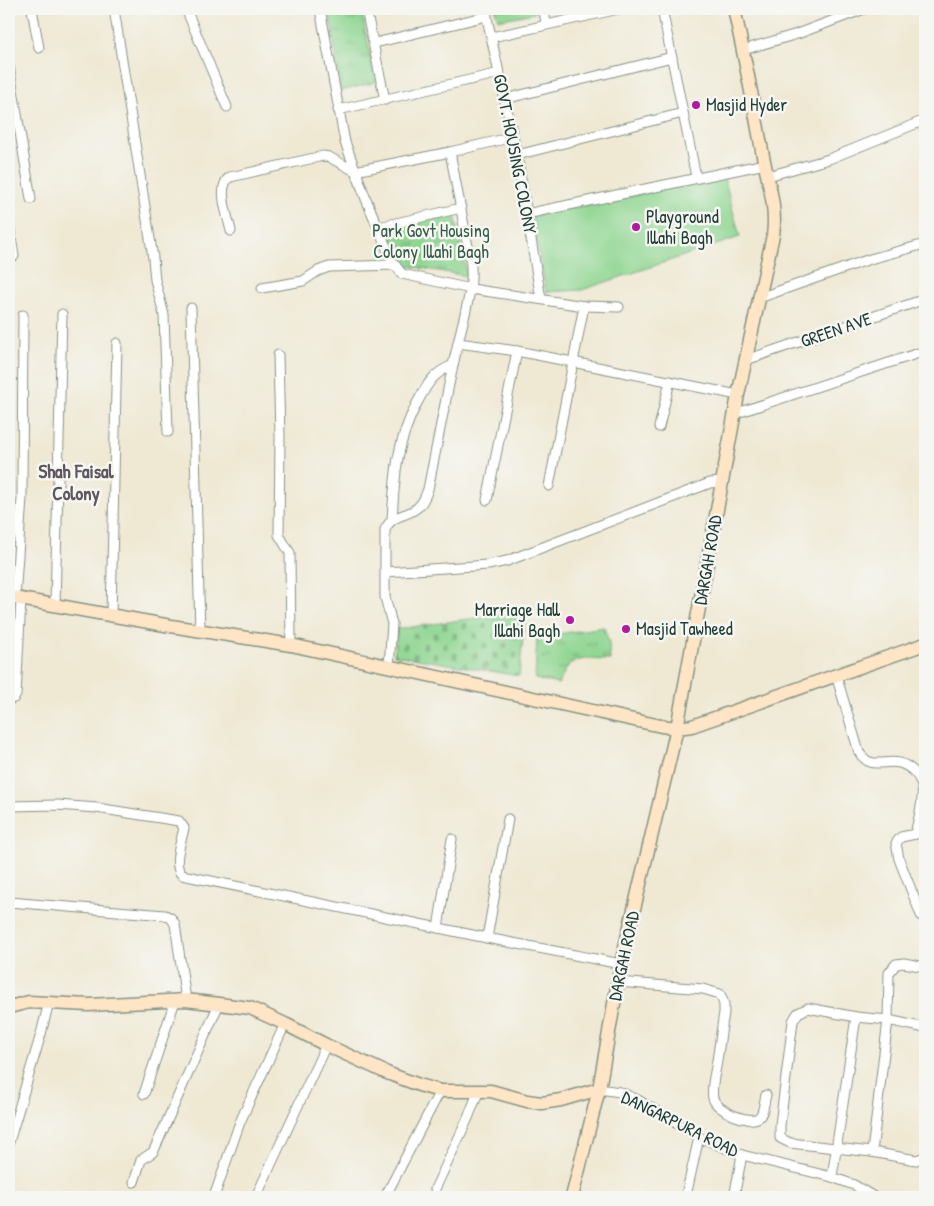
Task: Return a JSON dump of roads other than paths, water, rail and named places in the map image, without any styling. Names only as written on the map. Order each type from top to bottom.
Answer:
[{"type":"street","points":[[32,9],[39,48]]},
{"type":"street","points":[[114,9],[154,258],[155,280],[164,314],[168,432]]},
{"type":"street","points":[[186,9],[227,106]]},
{"type":"street","points":[[320,9],[345,142],[394,265],[402,274],[471,289],[584,306],[619,307]]},
{"type":"street","points":[[366,9],[375,43],[385,100]]},
{"type":"street","points":[[544,9],[546,24]]},
{"type":"street","points":[[492,37],[619,9]]},
{"type":"street","points":[[662,9],[696,178]]},
{"type":"street","name":"DARGAH ROAD","points":[[572,1197],[599,1089],[618,982],[677,728],[734,414],[775,224],[744,50],[734,9]]},
{"type":"street","points":[[744,50],[797,34],[864,9]]},
{"type":"street","points":[[375,43],[486,12]]},
{"type":"street","name":"GOVT. HOUSING COLONY","points":[[486,12],[513,137],[541,299]]},
{"type":"street","points":[[504,99],[672,56]]},
{"type":"street","points":[[9,66],[31,199]]},
{"type":"street","points":[[338,110],[500,73]]},
{"type":"street","points":[[516,155],[683,113]]},
{"type":"street","points":[[526,214],[696,178],[766,170],[829,159],[925,120]]},
{"type":"street","points":[[231,231],[223,185],[230,177],[323,156],[328,156],[355,171],[513,137]]},
{"type":"street","points":[[389,666],[392,624],[385,597],[385,530],[392,519],[420,506],[428,489],[453,365],[471,289],[472,268],[450,152]]},
{"type":"street","points":[[379,227],[461,208]]},
{"type":"street","points":[[9,224],[14,256]]},
{"type":"street","points":[[759,298],[870,259],[925,244]]},
{"type":"street","points":[[262,288],[303,281],[318,271],[329,267],[394,265]]},
{"type":"street","name":"GREEN AVE","points":[[746,360],[925,298]]},
{"type":"street","points":[[549,486],[584,306]]},
{"type":"street","points":[[191,308],[200,630]]},
{"type":"street","points":[[56,605],[62,314]]},
{"type":"street","points":[[9,699],[14,698],[16,695],[15,599],[22,498],[23,315]]},
{"type":"street","points":[[111,615],[117,343]]},
{"type":"street","points":[[458,343],[516,351],[738,395]]},
{"type":"street","points":[[487,500],[516,351]]},
{"type":"street","points":[[734,414],[925,351]]},
{"type":"street","points":[[278,355],[280,437],[279,534],[290,553],[291,645]]},
{"type":"street","points":[[392,519],[395,467],[404,430],[430,382],[440,371],[453,365]]},
{"type":"street","points":[[659,426],[670,381]]},
{"type":"street","points":[[386,572],[488,565],[507,561],[710,483],[722,482]]},
{"type":"street","points":[[15,599],[291,645],[677,728],[692,726],[925,644]]},
{"type":"street","points":[[836,675],[859,752],[864,760],[870,763],[904,763],[910,767],[919,779],[923,794],[915,834]]},
{"type":"street","points":[[9,806],[57,805],[98,808],[179,821],[184,828],[177,865],[182,876],[622,964]]},
{"type":"street","points":[[487,938],[508,818]]},
{"type":"street","points":[[925,832],[901,837],[896,843],[899,859],[925,920]]},
{"type":"street","points":[[438,928],[452,839]]},
{"type":"street","points":[[9,902],[165,915],[171,918],[175,924],[180,1000],[144,1094]]},
{"type":"street","points":[[872,1152],[888,1020],[889,973],[896,964],[904,963],[925,966]]},
{"type":"street","points":[[618,982],[703,989],[720,994],[724,1004],[724,1013],[713,1085],[716,1106],[751,1121],[758,1118],[761,1114],[766,1095]]},
{"type":"street","points":[[9,1007],[29,1002],[89,1005],[180,1000],[250,1008],[326,1046],[387,1073],[440,1091],[491,1091],[542,1103],[561,1100],[599,1089]]},
{"type":"street","points":[[9,1142],[49,1002]]},
{"type":"street","points":[[134,1182],[141,1160],[153,1152],[155,1148],[219,1004]]},
{"type":"street","points":[[925,1028],[888,1020],[856,1017],[808,1008],[798,1012],[793,1021],[780,1125],[780,1138],[790,1143],[872,1152],[916,1160],[925,1157]]},
{"type":"street","points":[[832,1177],[856,1017]]},
{"type":"street","points":[[214,1197],[240,1122],[285,1024]]},
{"type":"street","points":[[256,1197],[326,1046]]},
{"type":"street","name":"DANGARPURA ROAD","points":[[599,1089],[620,1092],[638,1100],[699,1137],[742,1155],[832,1177],[854,1185],[874,1197]]},
{"type":"street","points":[[435,1189],[479,1090]]},
{"type":"street","points":[[385,1197],[440,1091]]},
{"type":"street","points":[[687,1191],[699,1137]]},
{"type":"street","points":[[734,1197],[742,1155]]},
{"type":"place","name":"Masjid Hyder","points":[[696,105]]},
{"type":"place","name":"Playground Illahi Bagh","points":[[636,227]]},
{"type":"place","name":"Marriage Hall Illahi Bagh","points":[[570,620]]},
{"type":"place","name":"Masjid Tawheed","points":[[626,629]]},
{"type":"district","name":"Shah Faisal Colony","points":[[76,482]]},
{"type":"park label","name":"Park Govt Housing Colony Illahi Bagh","points":[[431,241]]}]
